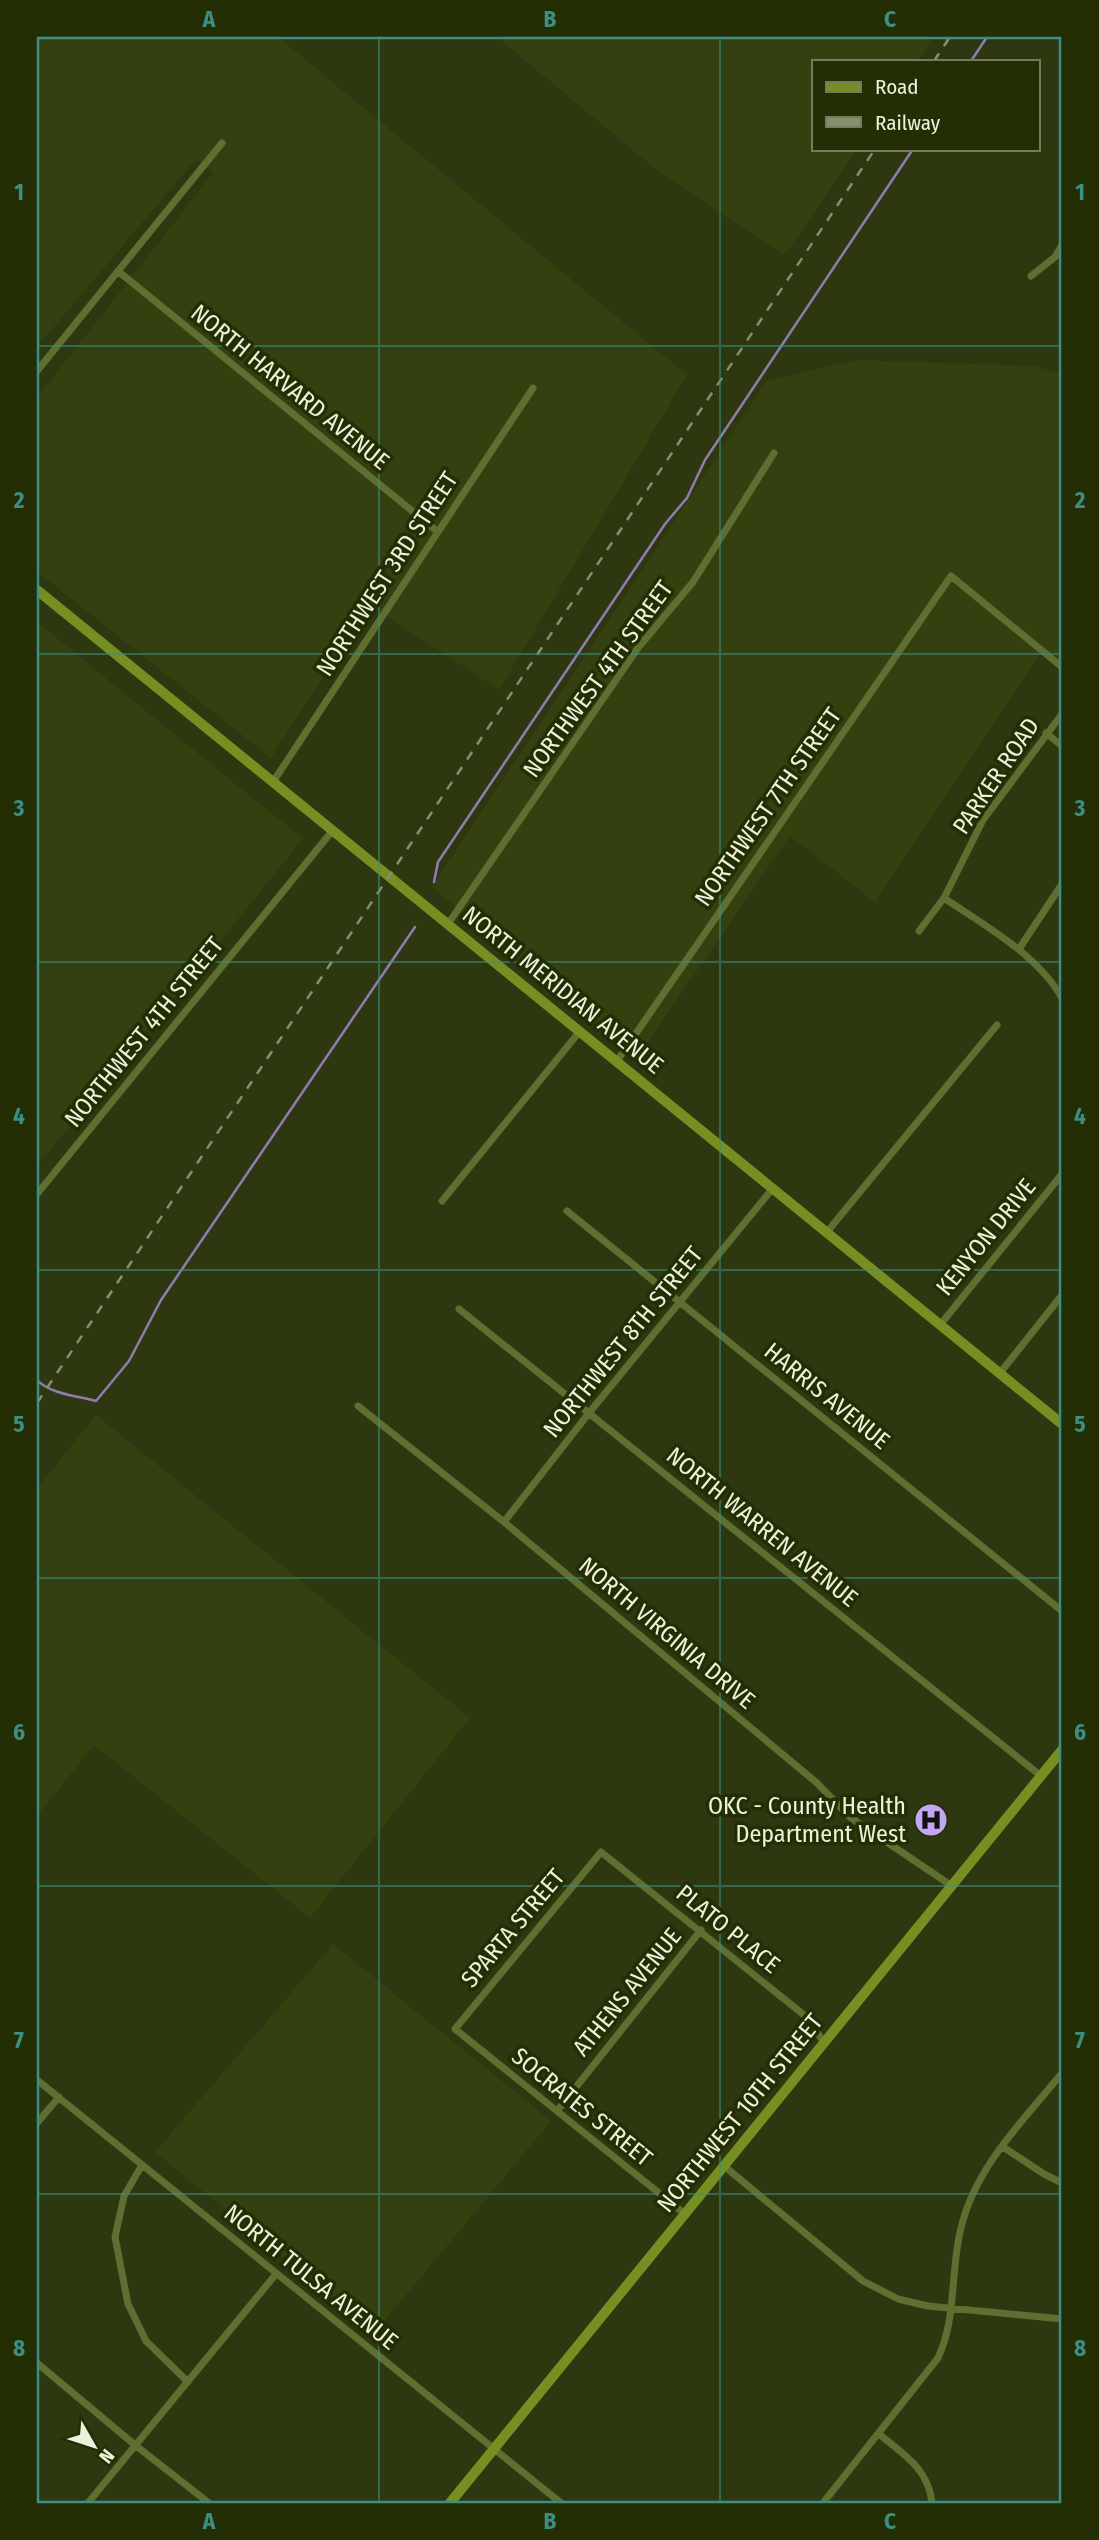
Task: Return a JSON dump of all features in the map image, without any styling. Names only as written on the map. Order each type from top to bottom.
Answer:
[{"type":"main road","name":"NORTH MERIDIAN AVENUE","points":[[37,590],[1062,1424]]},
{"type":"main road","name":"NORTHWEST 10TH STREET","points":[[450,2503],[1062,1750]]},
{"type":"street","points":[[37,371],[222,142]]},
{"type":"street","points":[[1031,276],[1055,257],[1062,246]]},
{"type":"street","name":"NORTH HARVARD AVENUE","points":[[118,271],[438,533]]},
{"type":"street","name":"NORTHWEST 3RD STREET","points":[[273,782],[533,388]]},
{"type":"street","name":"NORTHWEST 4TH STREET","points":[[448,924],[638,648],[693,582],[774,453]]},
{"type":"street","name":"NORTHWEST 7TH STREET","points":[[617,1061],[951,576],[1062,667]]},
{"type":"street","name":"PARKER ROAD","points":[[919,931],[944,898],[983,820],[1062,714]]},
{"type":"street","points":[[1046,733],[1062,746]]},
{"type":"street","name":"NORTHWEST 4TH STREET","points":[[37,1194],[333,830]]},
{"type":"street","points":[[1019,949],[1062,884]]},
{"type":"street","points":[[944,898],[1019,949],[1057,989],[1062,998]]},
{"type":"street","points":[[827,1232],[997,1025]]},
{"type":"street","points":[[442,1201],[580,1031]]},
{"type":"street","name":"KENYON DRIVE","points":[[940,1325],[1062,1174]]},
{"type":"street","name":"NORTHWEST 8TH STREET","points":[[504,1522],[589,1413],[773,1188]]},
{"type":"street","name":"HARRIS AVENUE","points":[[567,1211],[1062,1611]]},
{"type":"street","points":[[1000,1373],[1062,1295]]},
{"type":"street","name":"NORTH WARREN AVENUE","points":[[459,1308],[1041,1776]]},
{"type":"street","name":"NORTH VIRGINIA DRIVE","points":[[358,1406],[504,1522],[817,1783],[851,1818],[952,1886]]},
{"type":"street","name":"PLATO PLACE","points":[[601,1852],[701,1930],[809,2020],[824,2043]]},
{"type":"street","name":"SPARTA STREET","points":[[455,2029],[601,1852]]},
{"type":"street","name":"ATHENS AVENUE","points":[[557,2111],[701,1930]]},
{"type":"street","name":"SOCRATES STREET","points":[[455,2029],[685,2214]]},
{"type":"street","points":[[822,2503],[938,2358],[948,2332],[960,2231],[965,2211],[975,2189],[1003,2147],[1062,2073]]},
{"type":"street","name":"NORTH TULSA AVENUE","points":[[37,2080],[561,2503]]},
{"type":"street","points":[[37,2123],[59,2097]]},
{"type":"street","points":[[1003,2147],[1062,2183]]},
{"type":"street","points":[[142,2165],[124,2196],[115,2237],[128,2304],[146,2341],[188,2382]]},
{"type":"street","points":[[724,2166],[863,2281],[898,2298],[928,2306],[1062,2319]]},
{"type":"street","points":[[88,2503],[276,2274]]},
{"type":"street","points":[[37,2364],[209,2503]]},
{"type":"street","points":[[879,2434],[921,2470],[928,2481],[932,2503]]},
{"type":"shaded area","points":[[37,37],[278,37],[687,375],[499,690],[369,604],[271,758],[37,571],[37,398],[213,173],[196,159],[37,347]]},
{"type":"shaded area","points":[[497,37],[933,37],[918,60],[812,60],[812,150],[856,150],[785,255],[657,170]]},
{"type":"shaded area","points":[[857,360],[1035,366],[1062,375],[1062,663],[1008,618],[1004,623],[1041,653],[875,902],[790,836],[636,1059],[432,887],[767,381]]},
{"type":"shaded area","points":[[37,622],[303,839],[37,1166]]},
{"type":"shaded area","points":[[96,1415],[470,1718],[310,1918],[94,1745],[37,1816],[37,1489]]},
{"type":"shaded area","points":[[333,1944],[551,2121],[375,2332],[155,2152]]},
{"type":"waterway","points":[[972,60],[987,37]]},
{"type":"waterway","points":[[434,882],[438,862],[665,524],[687,498],[705,460],[912,150]]},
{"type":"waterway","points":[[37,1380],[57,1391],[96,1401],[129,1361],[161,1300],[415,927]]},
{"type":"railway","points":[[935,60],[950,37]]},
{"type":"railway","points":[[37,1403],[874,150]]},
{"type":"place","name":"OKC - County Health Department West","points":[[931,1820]]}]
